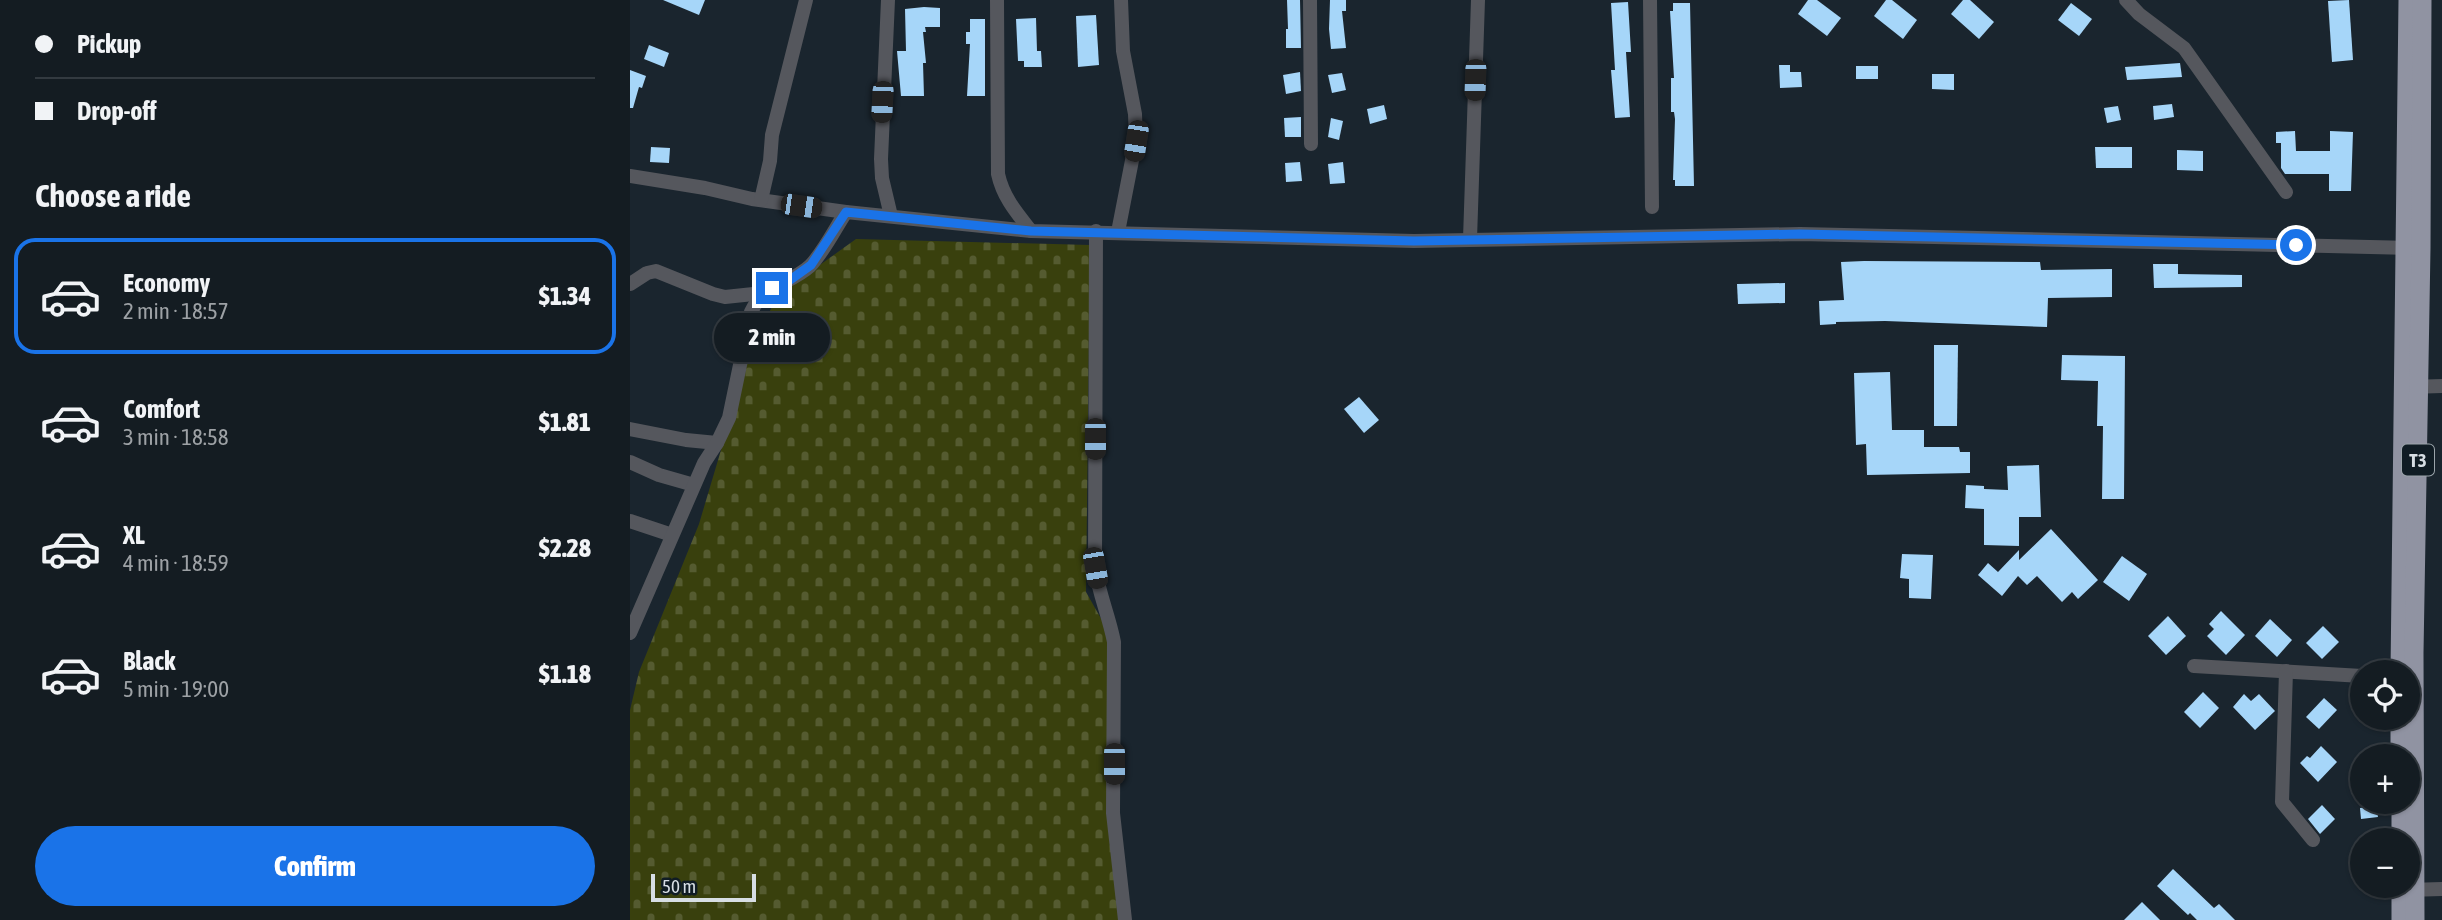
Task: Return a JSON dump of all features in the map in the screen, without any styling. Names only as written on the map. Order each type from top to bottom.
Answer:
[{"type":"highway","name":"T3","points":[[2408,0],[2414,248]]},
{"type":"highway","name":"T3","points":[[2407,660],[2414,248],[2422,0]]},
{"type":"highway","name":"T3","points":[[2406,828],[2407,730]]},
{"type":"highway","name":"T3","points":[[2401,920],[2405,898]]},
{"type":"highway","name":"T3","points":[[2409,898],[2416,920]]},
{"type":"street","points":[[761,200],[770,161],[772,135],[807,0]]},
{"type":"street","points":[[888,0],[881,159],[882,178],[891,216]]},
{"type":"street","points":[[997,0],[998,174],[1008,202],[1031,231]]},
{"type":"street","points":[[1118,232],[1136,141],[1135,114],[1123,51],[1121,0]]},
{"type":"street","points":[[1310,0],[1311,144]]},
{"type":"street","points":[[1470,239],[1478,0]]},
{"type":"street","points":[[1650,0],[1652,207]]},
{"type":"street","points":[[2126,0],[2139,14],[2184,48],[2286,192]]},
{"type":"street","points":[[630,176],[761,200],[846,212],[1031,231],[1414,241],[1800,234],[2414,248]]},
{"type":"street","points":[[630,284],[647,273],[656,271],[725,297],[763,293],[790,280],[811,265],[846,212]]},
{"type":"street","points":[[1096,231],[1095,568],[1099,595],[1109,615],[1114,642],[1113,813],[1125,920]]},
{"type":"street","points":[[630,633],[704,463],[729,418],[751,312],[763,293]]},
{"type":"street","points":[[2412,387],[2442,386]]},
{"type":"street","points":[[630,429],[717,443]]},
{"type":"street","points":[[630,462],[659,475],[694,485]]},
{"type":"street","points":[[630,521],[673,535]]},
{"type":"street","points":[[2194,666],[2350,675]]},
{"type":"street","points":[[2286,671],[2282,802],[2313,840]]},
{"type":"street","points":[[2420,889],[2442,890]]},
{"type":"green space","points":[[856,239],[1090,245],[1086,592],[1108,631],[1121,920],[630,920],[630,710],[639,672],[699,524],[752,346],[778,295]]},
{"type":"building","points":[[663,0],[705,0],[699,15]]},
{"type":"building","points":[[1287,0],[1300,0],[1301,48],[1286,48]]},
{"type":"building","points":[[1330,0],[1346,0],[1346,11],[1342,11],[1346,48],[1331,49]]},
{"type":"building","points":[[1808,0],[1817,0],[1841,18],[1827,36],[1798,14]]},
{"type":"building","points":[[1886,0],[1892,0],[1917,20],[1903,39],[1874,16]]},
{"type":"building","points":[[1963,0],[1970,0],[1994,22],[1979,39],[1951,14]]},
{"type":"building","points":[[2349,0],[2353,60],[2332,62],[2328,1]]},
{"type":"building","points":[[1628,2],[1631,52],[1626,52],[1630,117],[1615,118],[1611,70],[1615,70],[1611,3]]},
{"type":"building","points":[[1673,3],[1690,3],[1694,186],[1675,186],[1673,180],[1675,119],[1674,112],[1671,112],[1671,78],[1674,78],[1670,11],[1673,11]]},
{"type":"building","points":[[2071,3],[2092,19],[2079,36],[2058,20]]},
{"type":"building","points":[[940,8],[940,27],[925,27],[926,32],[923,32],[926,63],[923,63],[924,96],[901,96],[897,51],[906,51],[905,9]]},
{"type":"building","points":[[1096,15],[1099,65],[1078,67],[1076,16]]},
{"type":"building","points":[[1036,18],[1037,51],[1041,51],[1042,67],[1024,67],[1024,61],[1018,61],[1016,19]]},
{"type":"building","points":[[970,19],[985,19],[985,96],[967,96],[970,44],[966,44],[966,32],[970,32]]},
{"type":"building","points":[[649,45],[669,53],[664,67],[644,59]]},
{"type":"building","points":[[2180,63],[2182,77],[2127,80],[2125,67]]},
{"type":"building","points":[[1779,65],[1790,65],[1790,72],[1801,72],[1802,87],[1780,88]]},
{"type":"building","points":[[1856,66],[1878,66],[1878,79],[1856,79]]},
{"type":"building","points":[[630,70],[646,76],[642,88],[639,87],[633,108],[630,108]]},
{"type":"building","points":[[1300,72],[1301,91],[1286,94],[1283,75]]},
{"type":"building","points":[[1342,73],[1346,90],[1332,93],[1328,75]]},
{"type":"building","points":[[1932,74],[1954,74],[1954,90],[1932,89]]},
{"type":"building","points":[[2172,104],[2174,117],[2154,120],[2153,106]]},
{"type":"building","points":[[1384,105],[1387,119],[1370,124],[1367,109]]},
{"type":"building","points":[[2118,106],[2121,120],[2107,123],[2104,108]]},
{"type":"building","points":[[1301,117],[1301,137],[1285,137],[1284,118]]},
{"type":"building","points":[[1331,118],[1343,121],[1339,140],[1328,137]]},
{"type":"building","points":[[2295,131],[2296,151],[2330,151],[2330,131],[2353,132],[2351,191],[2329,191],[2329,174],[2285,174],[2281,168],[2281,143],[2276,143],[2276,132]]},
{"type":"building","points":[[651,147],[670,148],[669,163],[650,162]]},
{"type":"building","points":[[2095,147],[2132,147],[2132,168],[2096,168]]},
{"type":"building","points":[[2177,150],[2203,151],[2203,171],[2177,170]]},
{"type":"building","points":[[1300,162],[1302,181],[1286,182],[1285,163]]},
{"type":"building","points":[[1343,162],[1345,183],[1330,184],[1328,164]]},
{"type":"building","points":[[1841,262],[2040,262],[2041,270],[2112,269],[2112,297],[2048,298],[2047,327],[1885,321],[1820,325],[1819,301],[1844,300]]},
{"type":"building","points":[[2153,264],[2178,264],[2178,274],[2242,275],[2242,287],[2154,288]]},
{"type":"building","points":[[1785,283],[1785,303],[1738,304],[1737,284]]},
{"type":"building","points":[[1934,345],[1958,345],[1957,426],[1934,426]]},
{"type":"building","points":[[2062,355],[2125,356],[2124,499],[2102,499],[2103,426],[2097,426],[2098,381],[2061,380]]},
{"type":"building","points":[[1890,372],[1892,430],[1924,430],[1924,447],[1959,447],[1960,452],[1970,452],[1970,473],[1867,475],[1866,444],[1856,445],[1854,373]]},
{"type":"building","points":[[1359,397],[1379,420],[1364,433],[1344,409]]},
{"type":"building","points":[[2039,465],[2041,517],[2019,517],[2019,546],[1984,545],[1984,509],[1965,508],[1966,485],[2008,490],[2007,466]]},
{"type":"building","points":[[2051,529],[2098,580],[2078,599],[2072,592],[2062,602],[2037,576],[2027,585],[2018,576],[2002,596],[1978,575],[1988,563],[1998,572],[2019,550],[2019,560]]},
{"type":"building","points":[[1902,554],[1933,555],[1931,599],[1909,598],[1909,579],[1900,578]]},
{"type":"building","points":[[2122,556],[2147,574],[2129,601],[2103,582]]},
{"type":"building","points":[[2221,611],[2245,635],[2226,655],[2207,636],[2214,629],[2209,624]]},
{"type":"building","points":[[2168,616],[2186,636],[2166,655],[2148,636]]},
{"type":"building","points":[[2270,619],[2292,640],[2277,657],[2255,636]]},
{"type":"building","points":[[2323,626],[2339,642],[2322,659],[2306,643]]},
{"type":"building","points":[[2203,692],[2219,708],[2200,728],[2184,712]]},
{"type":"building","points":[[2244,694],[2251,701],[2259,694],[2275,711],[2255,730],[2233,707]]},
{"type":"building","points":[[2324,698],[2337,710],[2319,729],[2306,717]]},
{"type":"building","points":[[2321,746],[2337,762],[2318,782],[2300,763],[2307,756],[2310,758]]},
{"type":"building","points":[[2322,805],[2335,819],[2320,834],[2308,819]]},
{"type":"building","points":[[2361,814],[2377,814],[2378,817],[2361,819]]},
{"type":"building","points":[[2173,869],[2214,908],[2219,904],[2235,920],[2197,920],[2190,913],[2188,915],[2157,886]]},
{"type":"building","points":[[2142,902],[2160,920],[2124,920]]},
{"type":"route","points":[[772,288],[790,280],[811,265],[846,212],[1031,231],[1414,241],[1800,234],[2296,245]]}]
